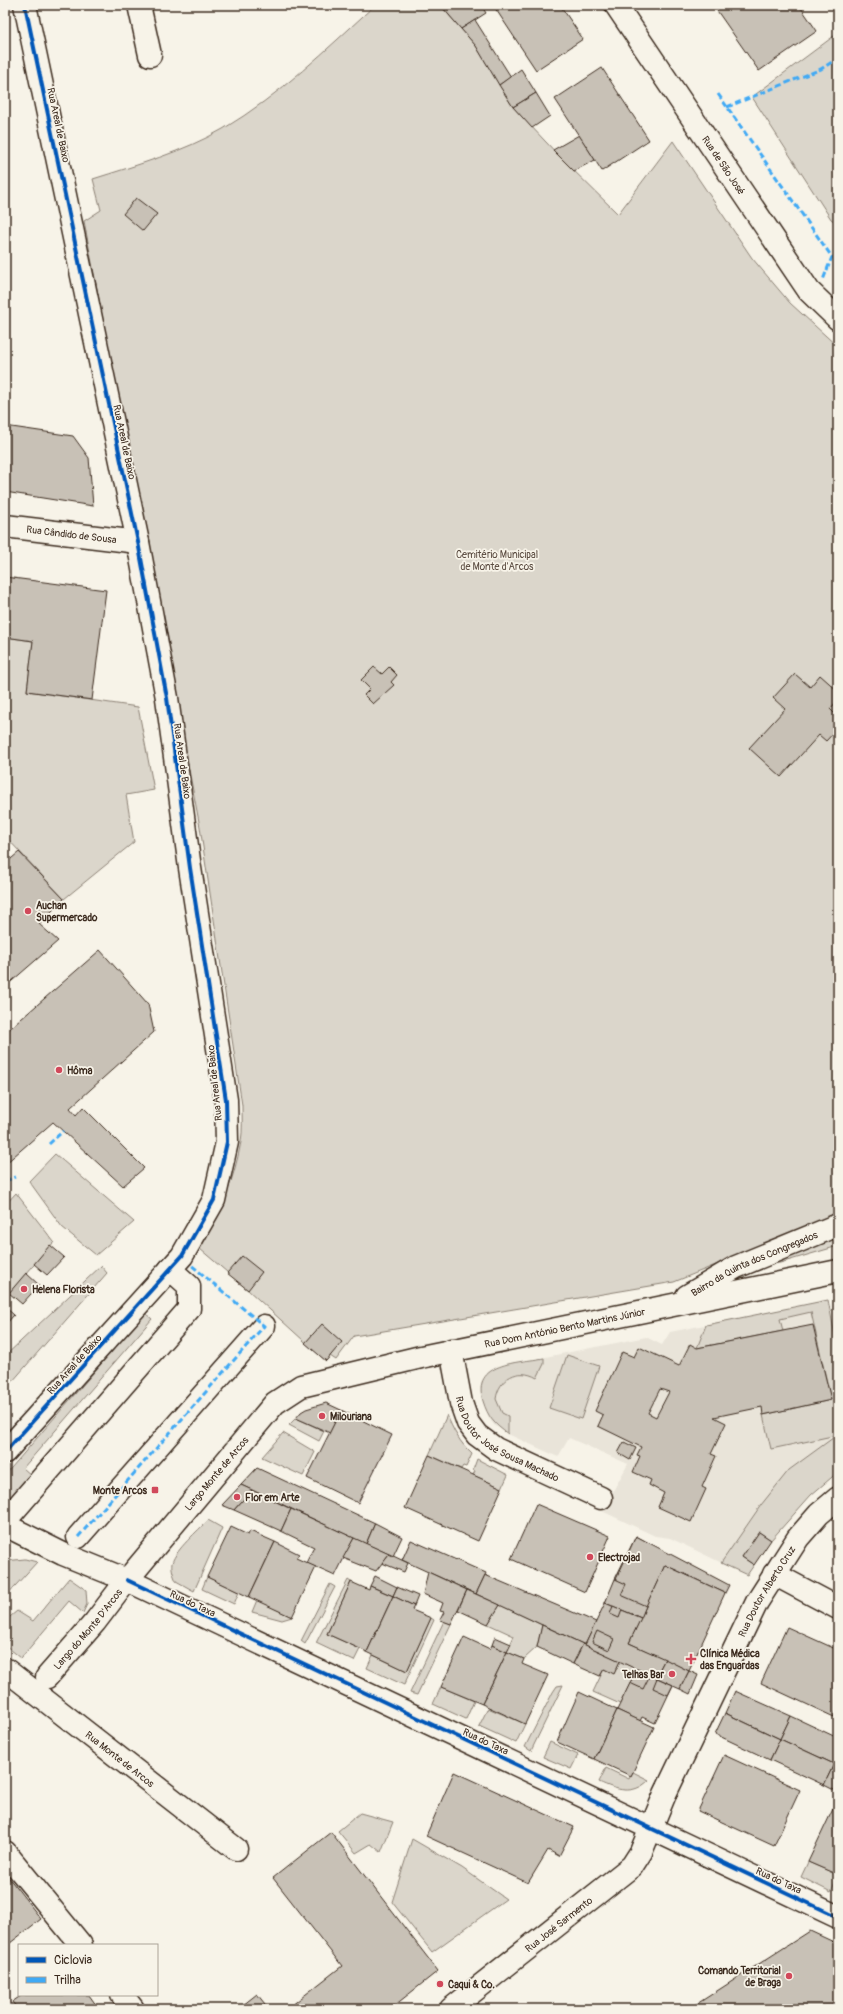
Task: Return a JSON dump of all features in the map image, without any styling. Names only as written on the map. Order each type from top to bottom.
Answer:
[{"type":"street","name":"Rua Areal de Baixo","points":[[5,1452],[182,1256],[214,1200],[227,1142],[226,1107],[166,698],[138,542],[26,5]]},
{"type":"street","points":[[138,5],[150,55]]},
{"type":"street","name":"Rua de São José","points":[[616,5],[809,290],[838,319]]},
{"type":"street","name":"Rua Cândido de Sousa","points":[[5,526],[138,542]]},
{"type":"street","name":"Bairro da Quinta dos Congregados","points":[[672,1304],[736,1267],[838,1225]]},
{"type":"street","points":[[5,1521],[189,1309],[189,1286],[170,1269]]},
{"type":"street","name":"Rua Dom António Bento Martins Júnior","points":[[293,1390],[310,1383],[451,1350],[838,1271]]},
{"type":"street","points":[[78,1537],[264,1326]]},
{"type":"street","name":"Rua Doutor José Sousa Machado","points":[[451,1350],[461,1403],[468,1422],[477,1435],[496,1449],[601,1498]]},
{"type":"street","name":"Largo Monte de Arcos","points":[[143,1561],[275,1403],[293,1390]]},
{"type":"street","name":"Rua Doutor Alberto Cruz","points":[[651,1828],[757,1602],[798,1538],[819,1514],[838,1498]]},
{"type":"street","name":"Largo do Monte D'Arcos","points":[[5,1525],[63,1554],[127,1580]]},
{"type":"street","name":"Largo do Monte D'Arcos","points":[[47,1677],[95,1622],[143,1561]]},
{"type":"street","points":[[774,1574],[838,1608]]},
{"type":"street","name":"Rua do Taxa","points":[[127,1580],[838,1917]]},
{"type":"street","name":"Rua Monte de Arcos","points":[[5,1669],[236,1848]]},
{"type":"street","name":"Rua José Sarmento","points":[[451,2009],[632,1866],[641,1852],[651,1828]]},
{"type":"street","points":[[5,1852],[80,1944]]},
{"type":"street","points":[[123,1996],[134,2009]]},
{"type":"shaded area","points":[[828,1300],[838,1351],[838,1472],[811,1495],[771,1540],[747,1575],[670,1538],[655,1536],[602,1511],[628,1464],[569,1438],[558,1457],[508,1434],[494,1425],[489,1418],[481,1394],[481,1382],[488,1372],[496,1367],[646,1337],[662,1345],[670,1332]]},
{"type":"green space","name":"Cemitério Municipal de Monte d'Arcos","points":[[375,5],[440,5],[476,46],[513,107],[561,158],[618,214],[673,141],[752,258],[790,303],[838,347],[838,1215],[674,1282],[354,1336],[336,1360],[330,1356],[326,1361],[248,1290],[200,1249],[225,1198],[234,1171],[242,1137],[242,1105],[200,827],[84,221],[101,210],[93,179],[192,145],[223,129],[244,116],[302,71]]},
{"type":"green space","points":[[838,33],[838,224],[831,219],[752,97]]},
{"type":"green space","points":[[5,637],[33,641],[27,691],[138,707],[154,790],[126,795],[134,842],[64,899],[5,836]]},
{"type":"green space","points":[[55,1154],[134,1222],[96,1255],[62,1227],[29,1181]]},
{"type":"green space","points":[[16,1193],[54,1242],[5,1298],[5,1205]]},
{"type":"green space","points":[[838,1231],[838,1246],[780,1263],[747,1264]]},
{"type":"green space","points":[[101,1266],[107,1273],[5,1390],[5,1356]]},
{"type":"green space","points":[[828,1300],[838,1351],[838,1472],[811,1495],[771,1540],[759,1532],[742,1557],[754,1565],[747,1575],[721,1563],[761,1505],[789,1470],[837,1435],[771,1449],[763,1415],[831,1400],[811,1312],[780,1319],[783,1331],[697,1348],[706,1325]]},
{"type":"green space","points":[[145,1313],[152,1319],[23,1468],[32,1476],[9,1502],[5,1500],[5,1475]]},
{"type":"green space","points":[[567,1355],[599,1366],[581,1419],[549,1408]]},
{"type":"green space","points":[[544,1358],[544,1364],[537,1378],[530,1375],[516,1374],[510,1376],[501,1385],[496,1399],[502,1413],[508,1416],[508,1434],[495,1423],[487,1412],[483,1401],[481,1388],[484,1379],[490,1372],[499,1367]]},
{"type":"green space","points":[[447,1415],[457,1436],[472,1454],[466,1467],[463,1466],[461,1469],[429,1455]]},
{"type":"green space","points":[[296,1418],[324,1431],[319,1441],[289,1425]]},
{"type":"green space","points":[[283,1433],[315,1452],[303,1476],[262,1457]]},
{"type":"green space","points":[[477,1459],[508,1475],[502,1488],[473,1475],[475,1471],[473,1470]]},
{"type":"green space","points":[[208,1520],[222,1528],[194,1591],[176,1581],[172,1570],[172,1563],[183,1546]]},
{"type":"green space","points":[[25,1559],[37,1562],[5,1597],[5,1561]]},
{"type":"green space","points":[[207,1577],[239,1592],[234,1604],[202,1589]]},
{"type":"green space","points":[[69,1578],[86,1590],[87,1604],[83,1613],[69,1601],[21,1658],[5,1645],[5,1621],[17,1611],[33,1621]]},
{"type":"green space","points":[[348,1580],[351,1582],[327,1634],[360,1649],[354,1661],[316,1643]]},
{"type":"green space","points":[[330,1584],[335,1587],[305,1644],[301,1641]]},
{"type":"green space","points":[[257,1600],[292,1617],[282,1620],[252,1612]]},
{"type":"green space","points":[[500,1605],[542,1625],[537,1647],[524,1659],[507,1652],[514,1636],[488,1624]]},
{"type":"green space","points":[[431,1618],[434,1620],[404,1685],[367,1668],[373,1655],[407,1671]]},
{"type":"green space","points":[[444,1621],[451,1624],[417,1695],[410,1693]]},
{"type":"green space","points":[[620,1661],[637,1669],[620,1704],[593,1692],[604,1669],[614,1673]]},
{"type":"green space","points":[[563,1685],[531,1751],[525,1747],[553,1692],[557,1686]]},
{"type":"green space","points":[[441,1687],[474,1701],[466,1719],[433,1704]]},
{"type":"green space","points":[[488,1708],[525,1724],[516,1743],[479,1726]]},
{"type":"green space","points":[[550,1742],[578,1755],[571,1769],[543,1757]]},
{"type":"green space","points":[[606,1768],[629,1779],[633,1772],[649,1780],[643,1785],[631,1790],[619,1789],[599,1782]]},
{"type":"green space","points":[[360,1813],[393,1822],[381,1852],[371,1844],[356,1853],[338,1831]]},
{"type":"green space","points":[[412,1839],[462,1868],[506,1899],[432,1952],[392,1902]]},
{"type":"green space","points":[[808,1862],[838,1875],[831,1892],[801,1877]]},
{"type":"building","points":[[447,5],[481,5],[486,13],[461,29],[443,8]]},
{"type":"building","points":[[493,5],[560,5],[583,39],[536,70]]},
{"type":"building","points":[[713,5],[799,5],[817,31],[759,71]]},
{"type":"building","points":[[475,20],[511,77],[499,85],[476,46],[461,29]]},
{"type":"building","points":[[602,68],[649,140],[602,171],[555,99]]},
{"type":"building","points":[[521,69],[536,93],[513,107],[499,85]]},
{"type":"building","points":[[536,93],[550,116],[532,128],[513,107]]},
{"type":"building","points":[[579,135],[595,160],[574,171],[553,150]]},
{"type":"building","points":[[136,198],[157,214],[143,231],[123,214]]},
{"type":"building","points":[[5,426],[73,436],[89,458],[93,506],[5,492]]},
{"type":"building","points":[[5,577],[106,590],[92,700],[27,691],[33,641],[5,637]]},
{"type":"building","points":[[374,667],[382,674],[389,667],[397,675],[391,682],[394,685],[373,704],[364,695],[370,689],[361,680]]},
{"type":"building","points":[[795,674],[810,687],[820,675],[838,691],[838,700],[830,709],[838,717],[838,728],[826,741],[819,735],[781,777],[749,748],[785,709],[773,698]]},
{"type":"building","name":"Auchan Supermercado","points":[[19,852],[64,899],[39,924],[58,941],[5,987],[5,864]]},
{"type":"building","name":"Hôma","points":[[100,950],[148,1004],[154,1032],[70,1108],[76,1115],[83,1107],[144,1168],[123,1186],[53,1122],[5,1164],[5,1033]]},
{"type":"building","points":[[50,1245],[64,1257],[47,1275],[34,1264]]},
{"type":"building","points":[[242,1256],[262,1272],[248,1290],[227,1273]]},
{"type":"building","name":"Helena Florista","points":[[26,1273],[39,1285],[22,1304],[9,1293]]},
{"type":"building","points":[[834,1293],[838,1293],[838,1315],[834,1296]]},
{"type":"building","points":[[5,1307],[14,1315],[5,1325]]},
{"type":"building","points":[[322,1324],[342,1342],[326,1361],[305,1343]]},
{"type":"building","points":[[813,1325],[831,1400],[763,1415],[762,1407],[714,1417],[726,1423],[711,1454],[716,1456],[702,1487],[706,1489],[691,1522],[658,1507],[664,1493],[649,1485],[651,1480],[633,1472],[640,1456],[637,1455],[641,1447],[598,1426],[603,1415],[595,1411],[622,1352],[634,1357],[639,1347],[679,1366],[690,1344],[697,1348]],"holes":[[[660,1389],[669,1392],[656,1417],[648,1413]]]},
{"type":"building","points":[[326,1403],[341,1410],[330,1433],[296,1418],[306,1409]]},
{"type":"building","points":[[341,1410],[392,1435],[358,1503],[307,1478]]},
{"type":"building","points":[[624,1442],[636,1448],[630,1460],[618,1453]]},
{"type":"building","points":[[429,1455],[502,1488],[478,1541],[405,1508]]},
{"type":"building","points":[[257,1468],[375,1523],[366,1544],[241,1485]]},
{"type":"building","points":[[241,1485],[252,1490],[234,1510],[222,1505]]},
{"type":"building","points":[[252,1490],[291,1509],[281,1531],[234,1510]]},
{"type":"building","points":[[536,1504],[610,1536],[585,1592],[511,1559]]},
{"type":"building","points":[[291,1509],[354,1538],[335,1576],[306,1563],[314,1547],[281,1531]]},
{"type":"building","points":[[375,1523],[402,1537],[393,1556],[366,1544]]},
{"type":"building","points":[[231,1527],[248,1535],[250,1531],[275,1542],[249,1597],[207,1577]]},
{"type":"building","points":[[759,1532],[771,1540],[754,1565],[742,1557]]},
{"type":"building","points":[[636,1536],[645,1541],[626,1584],[615,1579]]},
{"type":"building","points":[[636,1536],[729,1585],[725,1593],[665,1565],[641,1618],[605,1603]]},
{"type":"building","points":[[354,1538],[389,1554],[376,1571],[343,1558]]},
{"type":"building","points":[[411,1540],[486,1573],[476,1594],[402,1560]]},
{"type":"building","points":[[275,1542],[299,1554],[296,1558],[316,1567],[292,1617],[249,1597]]},
{"type":"building","points":[[389,1554],[408,1563],[404,1572],[382,1563]]},
{"type":"building","points":[[665,1565],[725,1593],[689,1671],[629,1643]]},
{"type":"building","points":[[428,1572],[467,1590],[451,1624],[440,1620],[444,1612],[440,1611],[443,1603],[423,1594]]},
{"type":"building","points":[[485,1575],[596,1622],[585,1645],[476,1594]]},
{"type":"building","points":[[375,1576],[397,1587],[393,1596],[370,1586]]},
{"type":"building","points":[[615,1579],[626,1584],[621,1595],[646,1606],[641,1618],[605,1603]]},
{"type":"building","points":[[351,1582],[369,1590],[370,1586],[393,1596],[367,1652],[327,1634]]},
{"type":"building","points":[[397,1587],[418,1596],[414,1606],[393,1596]]},
{"type":"building","points":[[467,1590],[500,1605],[488,1624],[458,1610]]},
{"type":"building","points":[[393,1596],[414,1606],[412,1610],[431,1618],[407,1671],[367,1652]]},
{"type":"building","points":[[605,1603],[641,1618],[629,1643],[665,1659],[655,1678],[585,1645]]},
{"type":"building","points":[[613,1606],[622,1610],[619,1618],[610,1614]]},
{"type":"building","points":[[542,1625],[583,1644],[573,1664],[537,1647]]},
{"type":"building","points":[[787,1627],[838,1650],[838,1708],[834,1717],[761,1683]]},
{"type":"building","points":[[597,1631],[614,1639],[609,1650],[592,1642]]},
{"type":"building","points":[[464,1637],[490,1649],[492,1645],[507,1652],[482,1704],[441,1687]]},
{"type":"building","points":[[495,1637],[511,1644],[507,1652],[492,1645]]},
{"type":"building","points":[[583,1644],[620,1661],[614,1674],[604,1669],[600,1676],[573,1664]]},
{"type":"building","points":[[507,1652],[524,1659],[522,1664],[548,1675],[525,1724],[482,1704]]},
{"type":"building","points":[[665,1659],[689,1671],[680,1689],[655,1678]]},
{"type":"building","points":[[637,1669],[673,1685],[655,1723],[642,1717],[640,1721],[617,1710]]},
{"type":"building","points":[[637,1669],[650,1675],[643,1689],[630,1683]]},
{"type":"building","points":[[689,1671],[698,1675],[690,1694],[680,1689]]},
{"type":"building","points":[[657,1678],[673,1685],[668,1695],[653,1688]]},
{"type":"building","points":[[735,1691],[791,1716],[780,1739],[725,1713]]},
{"type":"building","points":[[579,1692],[617,1710],[594,1759],[557,1742]]},
{"type":"building","points":[[617,1710],[654,1727],[631,1776],[594,1759]]},
{"type":"building","points":[[725,1713],[780,1739],[770,1760],[715,1734]]},
{"type":"building","points":[[791,1716],[838,1738],[838,1754],[834,1764],[780,1739]]},
{"type":"building","points":[[780,1739],[834,1764],[824,1785],[770,1760]]},
{"type":"building","points":[[724,1755],[800,1790],[774,1846],[698,1811]]},
{"type":"building","points":[[834,1764],[838,1766],[838,1792],[824,1785]]},
{"type":"building","points":[[454,1772],[574,1827],[559,1856],[548,1850],[528,1883],[426,1836]]},
{"type":"building","points":[[833,1809],[838,1811],[838,1875],[808,1862]]},
{"type":"building","points":[[331,1832],[438,1971],[390,2009],[287,2009],[342,1966],[273,1878]]},
{"type":"building","points":[[5,1873],[41,1919],[5,1947]]},
{"type":"building","name":"Comando Territorial de Braga","points":[[810,1931],[838,1944],[838,2009],[689,2009]]},
{"type":"building","points":[[257,1994],[269,2009],[238,2009]]},
{"type":"building","points":[[21,1996],[90,1996],[99,2009],[18,2009],[12,2002]]},
{"type":"marked path","points":[[727,107],[821,69],[838,58]]},
{"type":"marked path","points":[[718,94],[832,257],[823,280]]},
{"type":"marked path","points":[[49,1144],[63,1131]]},
{"type":"marked path","points":[[5,1181],[15,1177]]},
{"type":"marked path","points":[[78,1537],[264,1326],[190,1264]]},
{"type":"cycle path","points":[[5,1452],[182,1256],[214,1200],[227,1142],[226,1100],[190,868],[167,698],[138,542],[25,5]]},
{"type":"cycle path","points":[[127,1580],[838,1917]]},
{"type":"place","name":"Auchan Supermercado","points":[[28,911]]},
{"type":"place","name":"Hôma","points":[[59,1070]]},
{"type":"place","name":"Helena Florista","points":[[24,1289]]},
{"type":"place","name":"Milouriana","points":[[322,1416]]},
{"type":"place","name":"Monte Arcos","points":[[155,1490]]},
{"type":"place","name":"Flor em Arte","points":[[237,1497]]},
{"type":"place","name":"Electrojad","points":[[590,1557]]},
{"type":"place","name":"Clínica Médica das Enguardas","points":[[691,1659]]},
{"type":"place","name":"Telhas Bar","points":[[672,1674]]},
{"type":"place","name":"Comando Territorial de Braga","points":[[789,1976]]},
{"type":"place","name":"Caqui & Co.","points":[[440,1984]]}]
